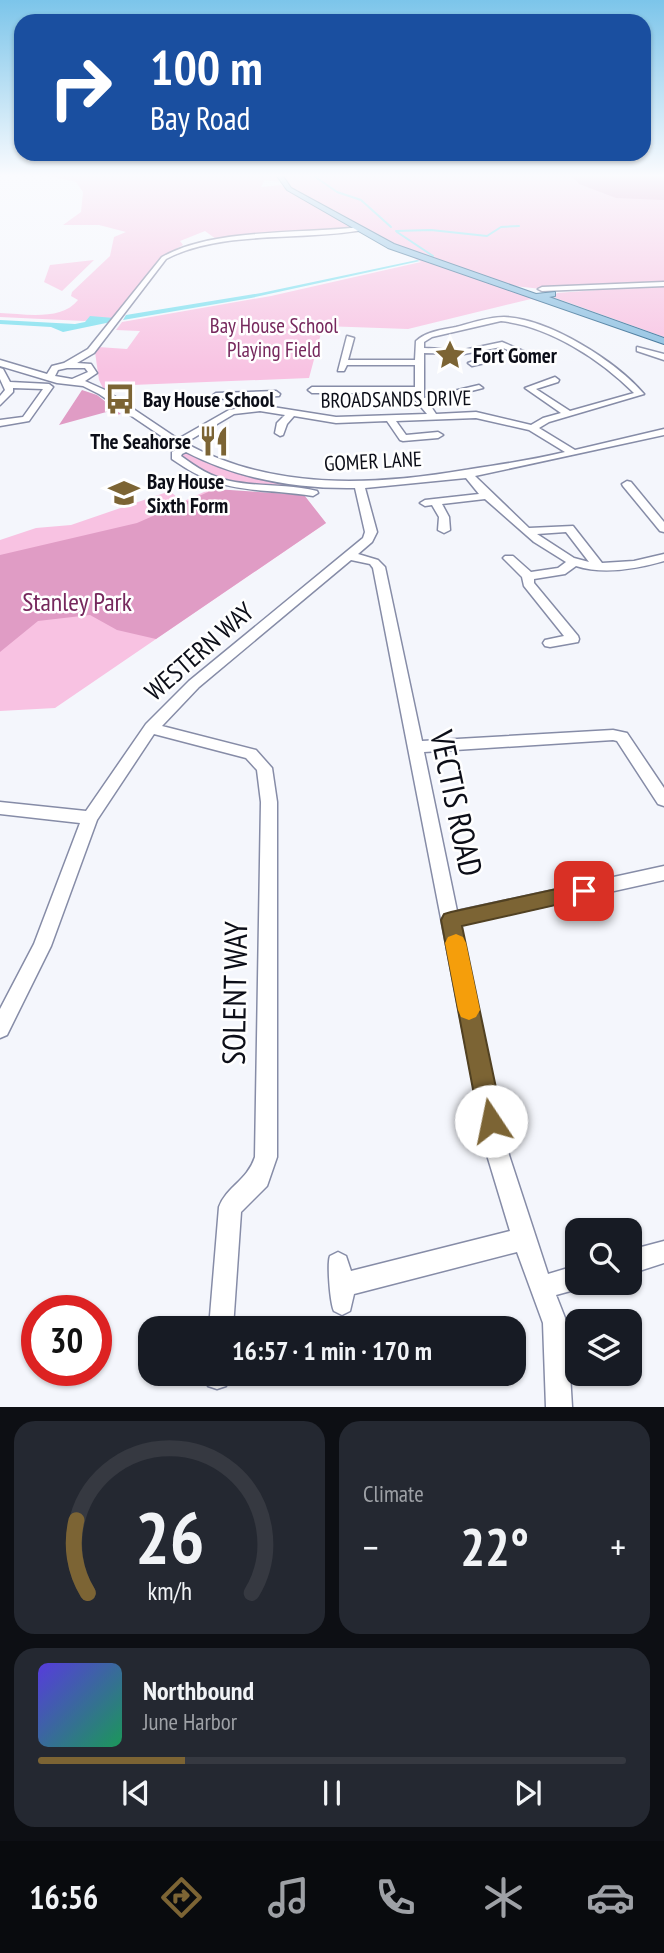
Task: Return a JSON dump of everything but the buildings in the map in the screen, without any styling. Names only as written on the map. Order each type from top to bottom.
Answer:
[{"type":"main road","points":[[383,242],[498,284],[542,293],[569,309],[664,341]]},
{"type":"street","points":[[27,372],[67,365],[91,351],[164,258],[177,249],[211,242]]},
{"type":"street","points":[[542,293],[664,284]]},
{"type":"street","points":[[433,416],[421,401],[418,390],[419,341],[429,335],[500,319],[512,319],[567,340],[640,394],[547,420],[532,428]]},
{"type":"street","points":[[339,337],[353,338],[345,349],[343,365],[419,363]]},
{"type":"street","points":[[419,350],[469,352],[502,344],[537,361]]},
{"type":"street","points":[[640,348],[664,357]]},
{"type":"street","points":[[91,351],[92,370],[102,392]]},
{"type":"street","points":[[469,352],[476,362]]},
{"type":"street","points":[[0,365],[10,384],[10,390],[0,402]]},
{"type":"street","name":"GOMER LANE","points":[[0,365],[53,379],[85,384],[102,392],[184,445],[238,470],[304,486],[310,493],[467,473],[664,432]]},
{"type":"street","points":[[67,365],[92,370]]},
{"type":"street","points":[[53,379],[50,374],[55,368]]},
{"type":"street","points":[[69,382],[87,378],[92,370]]},
{"type":"street","points":[[556,381],[524,387],[569,414]]},
{"type":"street","points":[[0,423],[26,419],[49,387],[10,384]]},
{"type":"street","points":[[421,401],[478,388]]},
{"type":"street","points":[[312,390],[418,390]]},
{"type":"street","points":[[216,396],[276,394]]},
{"type":"street","points":[[243,396],[243,410]]},
{"type":"street","name":"BROADSANDS DRIVE","points":[[184,445],[226,415],[243,410],[270,409],[330,420],[476,415],[532,428],[572,452]]},
{"type":"street","points":[[279,434],[282,423],[291,414]]},
{"type":"street","points":[[391,420],[398,435],[405,438],[439,435]]},
{"type":"street","points":[[184,445],[176,457],[213,482],[248,488],[304,486]]},
{"type":"street","points":[[467,473],[485,496],[574,562],[599,567],[664,557]]},
{"type":"street","points":[[633,487],[664,529]]},
{"type":"street","name":"WESTERN WAY","points":[[0,1029],[42,946],[90,818],[151,728],[179,698],[368,540],[371,532],[353,489]]},
{"type":"street","points":[[444,530],[444,517],[430,503],[485,496]]},
{"type":"street","points":[[529,531],[570,529],[599,567]]},
{"type":"street","name":"VECTIS ROAD","points":[[350,556],[375,554],[379,567],[498,1154],[524,1239],[555,1323],[559,1407]]},
{"type":"street","points":[[507,558],[528,576],[561,571],[574,562]]},
{"type":"street","points":[[528,576],[528,583],[573,639],[550,643]]},
{"type":"street","name":"SOLENT WAY","points":[[151,728],[251,754],[264,768],[269,802],[266,1157],[259,1178],[230,1207],[222,1316]]},
{"type":"street","points":[[416,747],[613,734],[622,737],[664,800]]},
{"type":"street","points":[[0,808],[90,818]]},
{"type":"street","points":[[451,920],[664,873]]},
{"type":"street","points":[[341,1284],[524,1239]]},
{"type":"street","points":[[642,1258],[664,1252]]},
{"type":"street","points":[[543,1286],[565,1280]]},
{"type":"green space","points":[[113,242],[180,242],[183,245],[160,258],[115,318],[84,321],[0,317],[0,313],[53,314],[71,307],[78,300],[71,296],[72,292],[110,256]]},
{"type":"green space","points":[[387,242],[664,242],[664,283],[605,288],[524,287],[505,284]]},
{"type":"green space","name":"Bay House School Playing Field","points":[[415,256],[561,308],[531,299],[408,329],[323,326],[309,378],[107,386],[104,390],[99,380],[95,352],[98,347],[127,349],[140,331],[116,330],[122,322],[271,296],[421,262],[414,258]]},
{"type":"green space","points":[[94,260],[62,291],[44,282],[50,265]]},
{"type":"green space","points":[[664,285],[664,337],[553,297],[557,293]]},
{"type":"green space","points":[[82,390],[97,395],[121,414],[116,415],[110,411],[59,425]]},
{"type":"green space","points":[[185,451],[296,483],[299,488],[226,481],[205,473],[179,455]]},
{"type":"green space","name":"Stanley Park","points":[[215,487],[225,491],[304,495],[326,523],[55,708],[0,711],[0,540],[36,528],[71,525],[170,491],[182,502]]},
{"type":"green space","name":"Stanley Park","points":[[215,489],[304,495],[326,523],[156,639],[117,630],[90,615],[38,621],[0,652],[0,555],[137,523]]},
{"type":"water","points":[[420,261],[251,298],[123,320],[126,315],[261,293]]},
{"type":"water","points":[[90,316],[114,318],[111,322],[63,332],[51,327],[0,324],[0,320],[75,324],[85,322]]},
{"type":"waterway","points":[[411,242],[433,256]]},
{"type":"slow traffic","points":[[456,943],[469,1010]]},
{"type":"place","name":"Fort Gomer","points":[[450,355]]},
{"type":"place","name":"Bay House School","points":[[120,399]]},
{"type":"place","name":"The Seahorse","points":[[214,441]]},
{"type":"place","name":"Bay House Sixth Form","points":[[124,493]]},
{"type":"route","points":[[491,1121],[451,920],[584,891]]}]
